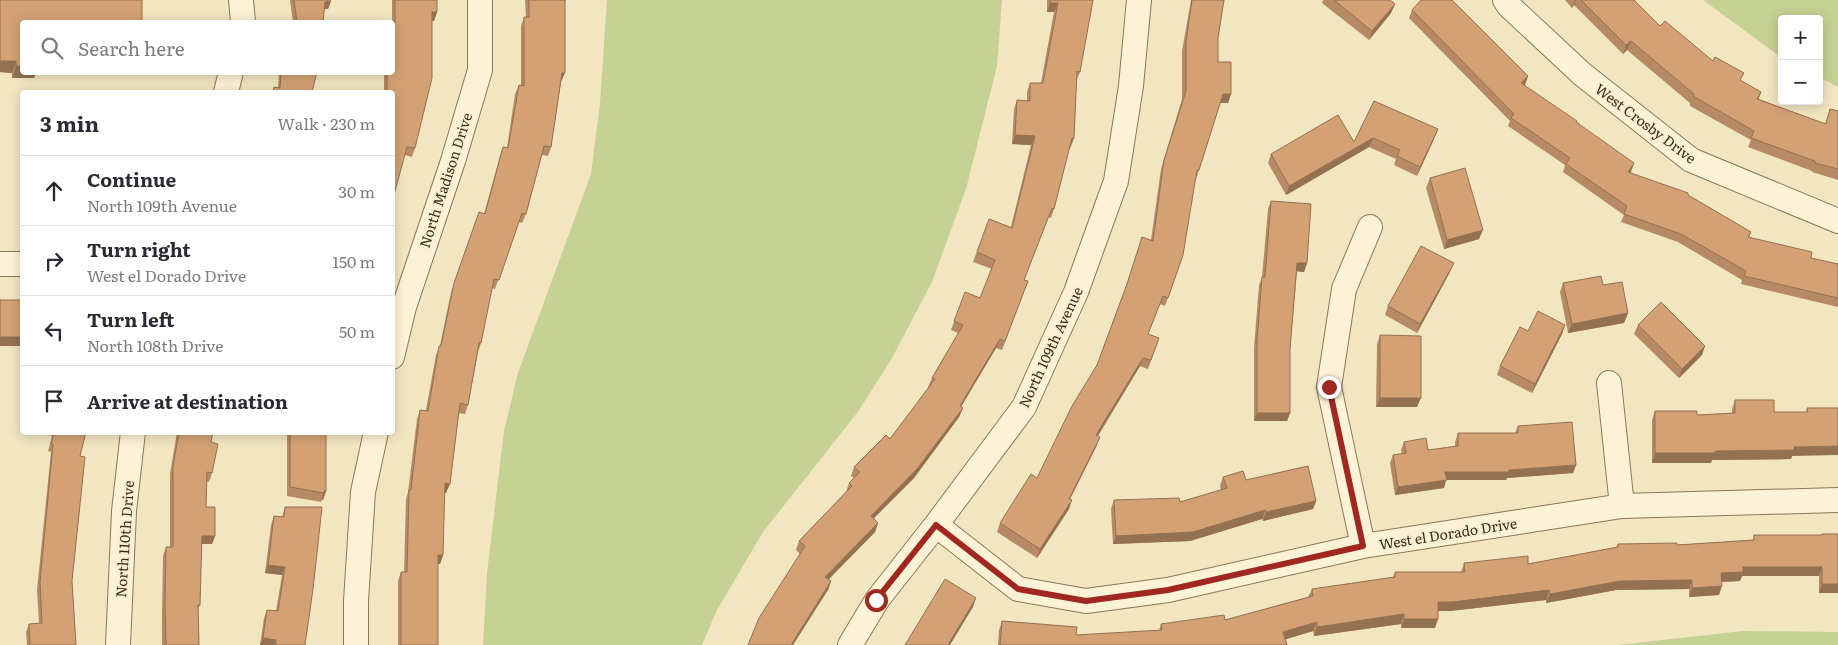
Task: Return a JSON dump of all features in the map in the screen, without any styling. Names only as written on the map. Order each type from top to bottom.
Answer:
[{"type":"street","points":[[241,0],[243,20]]},
{"type":"street","name":"North Madison Drive","points":[[395,344],[404,307],[453,161],[480,70],[480,0]]},
{"type":"street","name":"North 109th Avenue","points":[[850,645],[876,600],[936,525],[1024,407],[1076,292],[1116,181],[1131,86],[1138,0]]},
{"type":"street","name":"West Crosby Drive","points":[[1505,0],[1509,6],[1582,74],[1691,160],[1838,221]]},
{"type":"street","points":[[227,90],[231,75]]},
{"type":"street","points":[[1363,546],[1329,387],[1344,289],[1370,227]]},
{"type":"street","points":[[0,264],[20,264]]},
{"type":"street","points":[[1609,384],[1622,506]]},
{"type":"street","name":"North 110th Drive","points":[[118,645],[124,511],[133,435]]},
{"type":"street","points":[[356,645],[356,601],[363,492],[375,435]]},
{"type":"street","name":"West el Dorado Drive","points":[[936,525],[1018,589],[1086,601],[1168,590],[1363,546],[1622,506],[1838,500]]},
{"type":"green space","points":[[607,0],[1002,0],[997,66],[966,189],[932,282],[891,360],[857,413],[763,532],[716,612],[702,645],[483,645],[487,573],[504,431],[518,373],[591,174],[600,103]]},
{"type":"green space","points":[[1703,0],[1838,0],[1838,87],[1823,79],[1823,15],[1778,15],[1778,55]]},
{"type":"green space","points":[[1743,631],[1838,632],[1838,645],[1617,645]]},
{"type":"building","points":[[0,0],[142,0],[142,20],[20,20],[20,66],[16,66],[16,61],[0,61]]},
{"type":"building","points":[[294,0],[331,1],[325,2],[323,20],[297,20]]},
{"type":"building","points":[[395,0],[437,0],[437,12],[432,12],[432,78],[415,148],[407,147],[395,191],[395,90],[387,90],[387,75],[395,75]]},
{"type":"building","points":[[529,0],[565,0],[565,73],[562,73],[551,147],[544,146],[526,214],[522,213],[499,280],[494,279],[481,343],[479,343],[468,405],[460,403],[450,484],[445,483],[443,555],[438,555],[438,645],[401,645],[401,572],[407,572],[409,490],[411,490],[420,410],[428,411],[439,346],[441,346],[454,283],[479,212],[485,214],[503,147],[508,148],[519,85],[524,86],[524,17],[529,17]]},
{"type":"building","points":[[1050,0],[1093,0],[1080,72],[1077,71],[1074,138],[1072,138],[1054,209],[1052,208],[1024,280],[1028,281],[1005,341],[1000,339],[960,406],[963,408],[917,469],[871,516],[878,523],[825,577],[831,581],[791,645],[748,645],[759,618],[805,546],[799,541],[852,486],[849,483],[860,472],[854,467],[886,435],[890,439],[935,379],[932,378],[963,325],[954,321],[965,292],[980,298],[995,260],[977,252],[989,219],[1012,228],[1035,136],[1015,135],[1017,100],[1030,101],[1030,83],[1043,83],[1058,3],[1050,3]]},
{"type":"building","points":[[1192,0],[1224,0],[1218,38],[1218,62],[1231,62],[1231,94],[1223,94],[1199,170],[1197,170],[1183,255],[1168,298],[1163,296],[1148,334],[1159,338],[1151,360],[1143,358],[1096,435],[1100,437],[1069,499],[1072,500],[1040,549],[1000,523],[1031,474],[1037,478],[1072,406],[1097,365],[1142,237],[1153,241],[1164,160],[1186,91],[1186,42]]},
{"type":"building","points":[[1334,0],[1390,0],[1395,4],[1372,31]]},
{"type":"building","points":[[1421,0],[1452,0],[1528,76],[1521,83],[1634,163],[1628,172],[1688,193],[1688,195],[1751,232],[1748,237],[1812,252],[1811,258],[1838,264],[1838,298],[1744,276],[1746,271],[1681,234],[1624,214],[1627,206],[1566,164],[1570,158],[1511,118],[1514,114],[1412,10]]},
{"type":"building","points":[[1581,0],[1634,0],[1660,26],[1665,21],[1713,61],[1715,57],[1744,73],[1740,80],[1761,92],[1757,99],[1826,124],[1830,109],[1838,111],[1838,169],[1815,163],[1815,161],[1751,138],[1754,131],[1693,96],[1694,94],[1631,41],[1626,45]]},
{"type":"building","points":[[281,75],[316,75],[312,90],[273,90],[274,87],[280,88]]},
{"type":"building","points":[[1374,101],[1438,129],[1420,167],[1397,156],[1400,150],[1373,138],[1289,186],[1271,154],[1338,115],[1354,142]]},
{"type":"building","points":[[1465,168],[1483,230],[1447,240],[1430,178]]},
{"type":"building","points":[[1271,201],[1311,204],[1307,263],[1297,263],[1290,349],[1290,413],[1257,413],[1257,340],[1262,277],[1265,277]]},
{"type":"building","points":[[1421,246],[1454,263],[1420,324],[1388,306]]},
{"type":"building","points":[[1601,276],[1603,285],[1622,282],[1628,313],[1572,324],[1563,283]]},
{"type":"building","points":[[0,300],[20,300],[20,337],[0,337]]},
{"type":"building","points":[[1661,302],[1705,346],[1682,369],[1638,325]]},
{"type":"building","points":[[1538,311],[1565,325],[1535,384],[1500,366],[1520,327],[1528,331]]},
{"type":"building","points":[[1380,335],[1421,336],[1421,398],[1380,398]]},
{"type":"building","points":[[1735,400],[1774,400],[1774,412],[1808,412],[1807,408],[1838,408],[1838,446],[1794,447],[1794,450],[1655,453],[1655,411],[1697,411],[1697,415],[1735,413]]},
{"type":"building","points":[[1572,422],[1576,465],[1509,470],[1509,472],[1445,472],[1447,480],[1398,487],[1393,455],[1406,453],[1404,442],[1426,438],[1428,450],[1458,446],[1458,433],[1518,433],[1518,426]]},
{"type":"building","points":[[53,435],[85,435],[80,456],[85,457],[72,581],[76,645],[30,645],[29,624],[42,623],[40,582],[53,444],[51,444]]},
{"type":"building","points":[[178,435],[212,435],[211,442],[218,444],[212,473],[207,472],[206,507],[215,507],[215,536],[202,536],[200,605],[198,605],[199,645],[166,645],[166,547],[173,547],[173,466]]},
{"type":"building","points":[[290,435],[326,435],[326,491],[324,493],[290,487]]},
{"type":"building","points":[[1308,466],[1316,501],[1266,512],[1265,510],[1193,532],[1116,536],[1114,500],[1179,498],[1180,502],[1227,488],[1223,477],[1243,471],[1246,480]]},
{"type":"building","points":[[285,507],[322,507],[305,645],[276,645],[276,640],[263,638],[267,610],[278,611],[285,567],[268,565],[274,516],[284,517]]},
{"type":"building","points":[[1838,534],[1838,584],[1822,584],[1822,567],[1743,567],[1743,572],[1721,573],[1722,586],[1692,588],[1692,580],[1620,581],[1550,594],[1549,590],[1453,602],[1438,602],[1438,619],[1404,619],[1404,614],[1317,627],[1317,622],[1283,632],[1287,645],[1000,645],[1002,621],[1077,627],[1076,635],[1162,630],[1161,624],[1224,615],[1225,620],[1313,596],[1312,589],[1395,577],[1395,572],[1465,572],[1464,563],[1528,556],[1528,564],[1618,547],[1618,544],[1677,543],[1677,545],[1754,540],[1754,535]]},
{"type":"building","points":[[945,579],[976,598],[948,645],[905,645]]},
{"type":"route","points":[[876,600],[936,525],[1018,589],[1086,601],[1168,590],[1363,546],[1329,387]]}]
